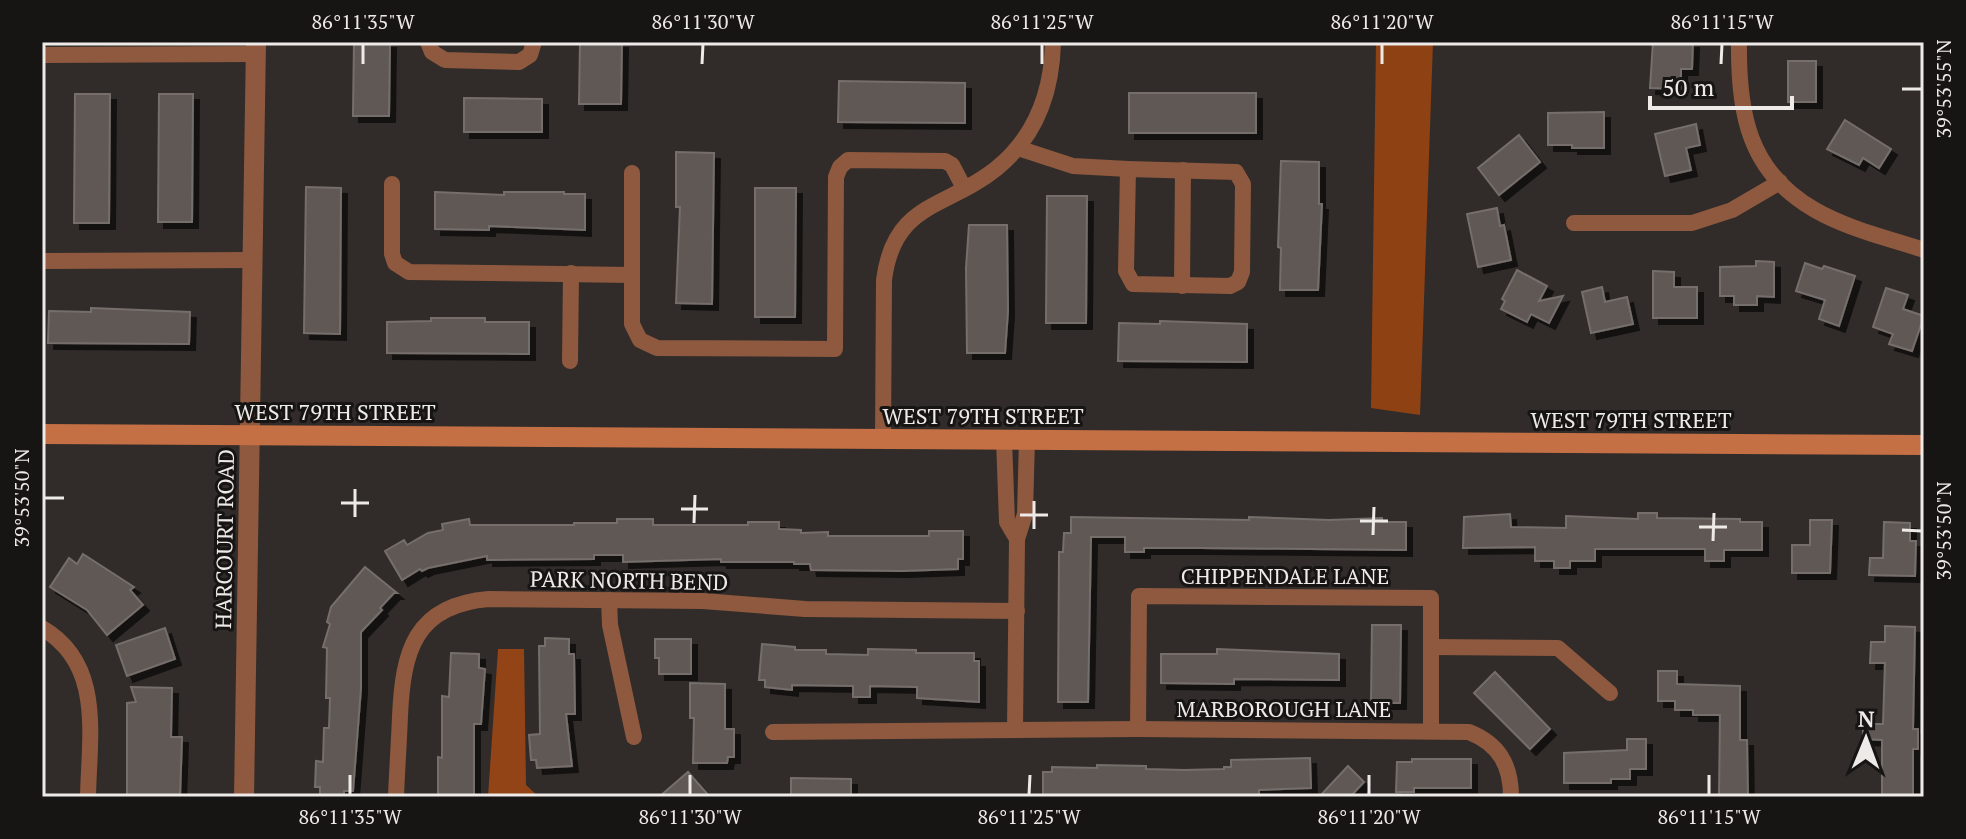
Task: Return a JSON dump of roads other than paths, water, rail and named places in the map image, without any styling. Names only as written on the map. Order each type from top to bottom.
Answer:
[{"type":"main road","name":"WEST 79TH STREET","points":[[42,434],[1924,445]]},
{"type":"street","points":[[428,42],[432,52],[445,60],[519,62],[530,55],[534,42]]},
{"type":"street","points":[[883,439],[884,280],[888,257],[900,233],[918,212],[996,169],[1018,148],[1036,121],[1045,98],[1053,42]]},
{"type":"street","points":[[1739,42],[1739,92],[1747,128],[1758,153],[1780,182],[1821,214],[1924,250]]},
{"type":"street","points":[[42,55],[256,48]]},
{"type":"street","name":"HARCOURT ROAD","points":[[244,797],[256,48]]},
{"type":"street","points":[[1018,148],[1073,166],[1231,171],[1240,176],[1243,184],[1240,280],[1230,286],[1182,286],[1139,285],[1128,278],[1128,169]]},
{"type":"street","points":[[632,173],[632,324],[637,336],[657,348],[835,349],[836,177],[842,165],[848,160],[945,161],[952,165],[964,188]]},
{"type":"street","points":[[1182,286],[1183,170]]},
{"type":"street","points":[[1574,223],[1692,223],[1732,210],[1780,182]]},
{"type":"street","points":[[392,184],[392,254],[395,263],[406,270],[631,275]]},
{"type":"street","points":[[42,261],[252,260]]},
{"type":"street","points":[[570,361],[571,273]]},
{"type":"street","points":[[1004,439],[1007,522],[1017,539]]},
{"type":"street","points":[[1015,730],[1017,539],[1025,514],[1027,439]]},
{"type":"street","name":"CHIPPENDALE LANE","points":[[1138,729],[1139,596],[1431,598],[1431,730]]},
{"type":"street","name":"PARK NORTH BEND","points":[[396,797],[403,670],[410,648],[431,620],[452,606],[476,600],[609,600],[703,601],[805,609],[1017,611]]},
{"type":"street","points":[[609,600],[610,625],[634,737]]},
{"type":"street","points":[[42,628],[63,645],[80,666],[87,685],[88,797]]},
{"type":"street","points":[[1431,647],[1558,648],[1610,693]]},
{"type":"street","name":"MARBOROUGH LANE","points":[[773,732],[1138,729],[1469,732],[1480,737],[1509,769],[1511,797]]}]
